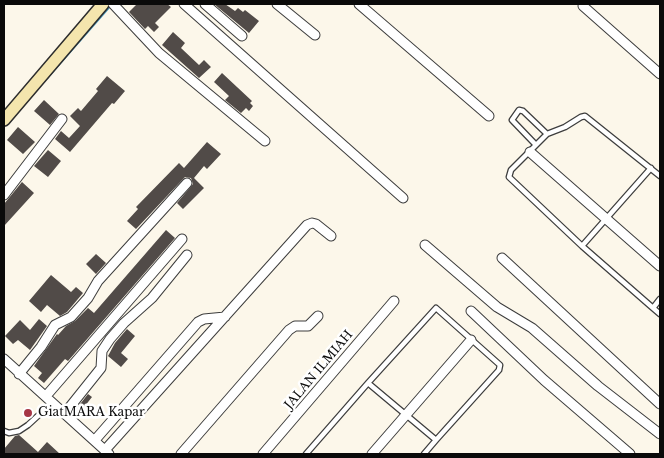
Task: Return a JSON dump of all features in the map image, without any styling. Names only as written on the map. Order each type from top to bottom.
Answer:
[{"type":"street","points":[[4,120],[110,4],[159,53],[265,141]]},
{"type":"street","points":[[184,4],[403,198]]},
{"type":"street","points":[[205,4],[242,36]]},
{"type":"street","points":[[277,4],[314,35]]},
{"type":"street","points":[[358,4],[489,116]]},
{"type":"street","points":[[583,6],[660,74]]},
{"type":"street","points":[[4,195],[62,119]]},
{"type":"street","points":[[533,148],[606,219],[660,266]]},
{"type":"street","points":[[19,374],[41,347],[55,325],[71,317],[88,298],[98,281],[187,183]]},
{"type":"street","points":[[95,454],[106,451],[307,225],[312,222],[332,236]]},
{"type":"street","points":[[49,399],[182,239]]},
{"type":"street","points":[[425,245],[497,307],[532,328],[598,386],[660,434]]},
{"type":"street","points":[[65,413],[101,368],[102,351],[110,338],[152,298],[187,255]]},
{"type":"street","points":[[502,258],[660,404]]},
{"type":"street","name":"JALAN ILMIAH","points":[[263,454],[394,301]]},
{"type":"street","points":[[471,311],[544,380],[630,454]]},
{"type":"street","points":[[181,454],[288,330],[295,326],[308,326],[318,316]]},
{"type":"street","points":[[95,440],[198,322],[204,319],[225,317]]},
{"type":"street","points":[[372,454],[470,340]]},
{"type":"street","points":[[4,359],[106,451]]},
{"type":"lane","points":[[533,148],[512,120],[519,110],[524,111],[547,134]]},
{"type":"lane","points":[[660,176],[585,116],[547,134],[511,170],[509,177],[582,246],[660,314]]},
{"type":"lane","points":[[582,246],[651,168]]},
{"type":"lane","points":[[653,308],[660,299]]},
{"type":"lane","points":[[306,454],[436,308],[500,365],[500,368],[424,454]]},
{"type":"lane","points":[[368,383],[436,440]]},
{"type":"lane","points":[[4,432],[19,431],[28,426],[49,399]]},
{"type":"building","points":[[137,4],[167,4],[171,7],[155,23],[159,27],[154,32],[148,26],[145,29],[129,12]]},
{"type":"building","points":[[214,4],[225,4],[235,11],[238,8],[243,12],[245,10],[259,21],[249,33]]},
{"type":"building","points":[[173,32],[185,43],[181,48],[199,65],[204,60],[211,67],[199,78],[162,45]]},
{"type":"building","points":[[222,73],[252,101],[250,103],[253,106],[249,111],[246,108],[241,113],[225,100],[229,96],[214,82]]},
{"type":"building","points":[[107,76],[125,91],[114,104],[112,103],[70,152],[55,139],[61,131],[69,138],[80,126],[70,116],[78,108],[81,111],[98,91],[96,89]]},
{"type":"building","points":[[44,100],[59,114],[50,125],[34,111]]},
{"type":"building","points":[[18,127],[35,142],[23,154],[7,140]]},
{"type":"building","points":[[207,142],[221,154],[207,169],[204,166],[194,178],[204,188],[183,209],[177,203],[193,184],[191,178],[185,177],[136,229],[127,221],[138,209],[136,207],[179,163],[184,168]]},
{"type":"building","points":[[48,150],[61,161],[48,177],[34,166]]},
{"type":"building","points":[[22,182],[34,193],[4,226],[4,204]]},
{"type":"building","points":[[166,230],[175,238],[68,361],[65,359],[44,383],[38,378],[42,373],[34,366],[57,334],[75,321],[88,308],[94,313]]},
{"type":"building","points":[[96,254],[106,263],[96,274],[86,264]]},
{"type":"building","points":[[51,275],[71,292],[76,287],[83,293],[67,312],[60,316],[47,305],[41,312],[29,301]]},
{"type":"building","points":[[39,319],[47,326],[30,350],[18,340],[13,344],[5,336],[20,320],[30,330]]},
{"type":"building","points":[[127,329],[135,336],[121,353],[128,359],[121,367],[108,356],[115,343]]},
{"type":"building","points":[[88,394],[92,397],[81,411],[77,408]]},
{"type":"building","points":[[19,435],[38,452],[47,442],[60,454],[4,454],[4,449],[15,436]]},
{"type":"waterway","points":[[47,78],[111,5]]},
{"type":"place","name":"GiatMARA Kapar","points":[[28,413]]}]
